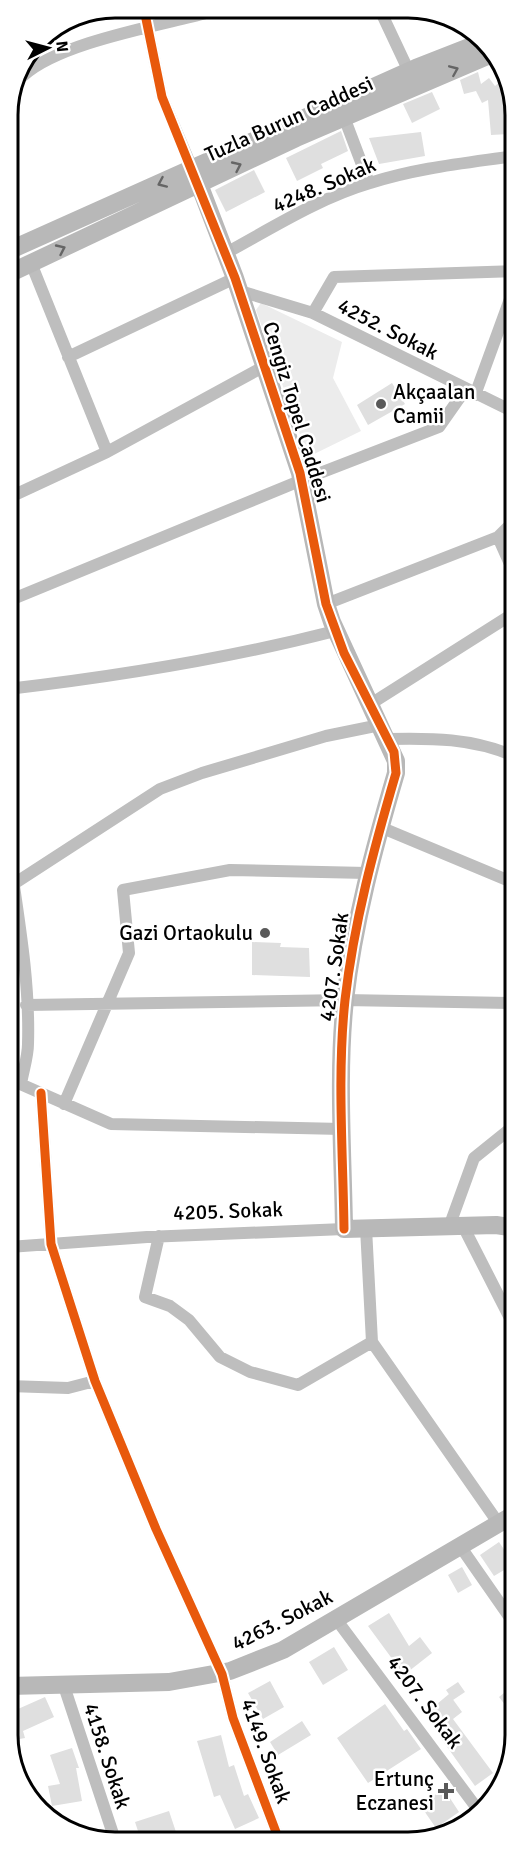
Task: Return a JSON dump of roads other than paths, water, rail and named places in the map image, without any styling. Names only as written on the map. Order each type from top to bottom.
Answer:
[{"type":"street","points":[[147,18],[162,97],[196,177]]},
{"type":"street","points":[[30,69],[64,51],[187,18]]},
{"type":"street","points":[[384,18],[413,79]]},
{"type":"street","name":"Tuzla Burun Caddesi","points":[[18,247],[344,117],[475,46]]},
{"type":"street","name":"Tuzla Burun Caddesi","points":[[18,269],[196,177],[413,79],[485,56]]},
{"type":"street","points":[[344,117],[369,183]]},
{"type":"street","name":"4248. Sokak","points":[[226,253],[302,213],[369,183],[447,166],[505,157]]},
{"type":"street","name":"Cengiz Topel Caddesi","points":[[196,177],[238,285],[302,480],[326,604],[335,631],[387,738]]},
{"type":"street","points":[[31,263],[107,453]]},
{"type":"street","points":[[313,313],[334,277],[505,271]]},
{"type":"street","points":[[68,357],[238,285]]},
{"type":"street","name":"4252. Sokak","points":[[238,285],[313,313],[505,408]]},
{"type":"street","points":[[18,597],[302,480],[439,427],[470,392],[505,309]]},
{"type":"street","points":[[18,493],[107,453],[265,366]]},
{"type":"street","points":[[326,604],[498,537],[505,530]]},
{"type":"street","points":[[498,537],[505,553]]},
{"type":"street","points":[[369,705],[505,619]]},
{"type":"street","points":[[18,688],[148,671],[250,653],[335,631]]},
{"type":"street","points":[[18,881],[120,812],[160,789],[202,773],[326,736],[443,737],[470,741],[505,753]]},
{"type":"street","name":"4207. Sokak","points":[[344,1229],[342,1129],[345,1000],[367,873],[396,773],[387,738]]},
{"type":"street","points":[[380,827],[505,879]]},
{"type":"street","points":[[64,1104],[110,1002],[129,953],[123,890],[230,870],[367,873]]},
{"type":"street","points":[[18,916],[23,937],[28,1045],[18,1073]]},
{"type":"street","points":[[26,1005],[345,1000],[505,1002]]},
{"type":"street","points":[[18,1083],[111,1124],[342,1129]]},
{"type":"street","name":"4149. Sokak","points":[[41,1094],[51,1244],[95,1381],[156,1529],[222,1674],[233,1718],[276,1832]]},
{"type":"street","points":[[505,1133],[474,1158],[456,1226],[505,1311]]},
{"type":"street","name":"4205. Sokak","points":[[18,1246],[159,1236],[366,1228],[505,1226]]},
{"type":"street","points":[[366,1228],[372,1342],[499,1524]]},
{"type":"street","points":[[159,1236],[145,1297],[170,1306],[189,1320],[220,1357],[250,1372],[298,1385],[372,1342]]},
{"type":"street","points":[[18,1386],[68,1388],[95,1381]]},
{"type":"street","name":"4263. Sokak","points":[[18,1686],[169,1682],[222,1674],[273,1655],[505,1520]]},
{"type":"street","points":[[460,1546],[505,1610]]},
{"type":"street","name":"4207. Sokak","points":[[336,1619],[475,1805]]},
{"type":"street","name":"4158. Sokak","points":[[63,1683],[112,1832]]},
{"type":"place","name":"Akçaalan Camii","points":[[381,404]]},
{"type":"place","name":"Gazi Ortaokulu","points":[[265,933]]},
{"type":"place","name":"Ertunç Eczanesi","points":[[446,1791]]}]
